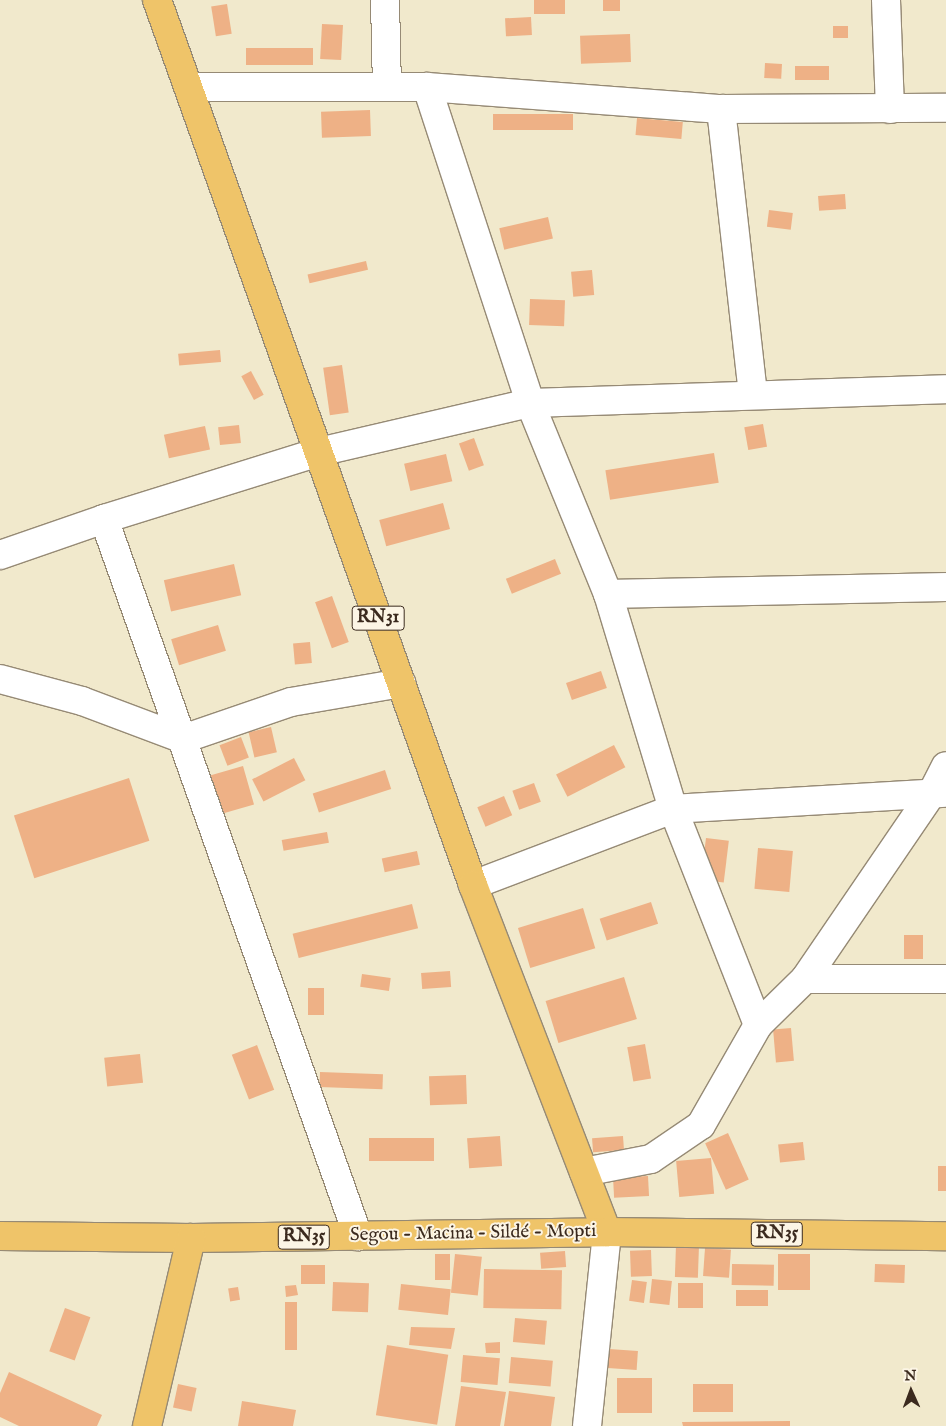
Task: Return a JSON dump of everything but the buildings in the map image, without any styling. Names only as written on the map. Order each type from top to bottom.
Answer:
[{"type":"main road","name":"RN31","points":[[157,0],[473,885],[607,1232]]},
{"type":"main road","name":"Segou - Macina - Sildé - Mopti","points":[[0,1236],[191,1238],[607,1232],[946,1236]]},
{"type":"main road","points":[[148,1426],[191,1238]]},
{"type":"street","points":[[385,0],[387,87]]},
{"type":"street","points":[[886,0],[890,109]]},
{"type":"street","points":[[188,87],[427,87],[722,109],[946,108]]},
{"type":"street","points":[[427,87],[530,403],[608,594],[673,809],[758,1025]]},
{"type":"street","points":[[722,109],[753,394]]},
{"type":"street","points":[[0,555],[104,519],[319,452],[530,403],[946,389]]},
{"type":"street","points":[[104,519],[358,1236]]},
{"type":"street","points":[[608,594],[946,587]]},
{"type":"street","points":[[0,678],[82,701],[183,739],[291,702],[401,683]]},
{"type":"street","points":[[584,1172],[652,1159],[700,1125],[758,1025],[805,979],[939,793],[946,766]]},
{"type":"street","points":[[473,885],[673,809],[939,793]]},
{"type":"street","points":[[805,979],[946,979]]},
{"type":"street","points":[[587,1426],[607,1232]]}]
